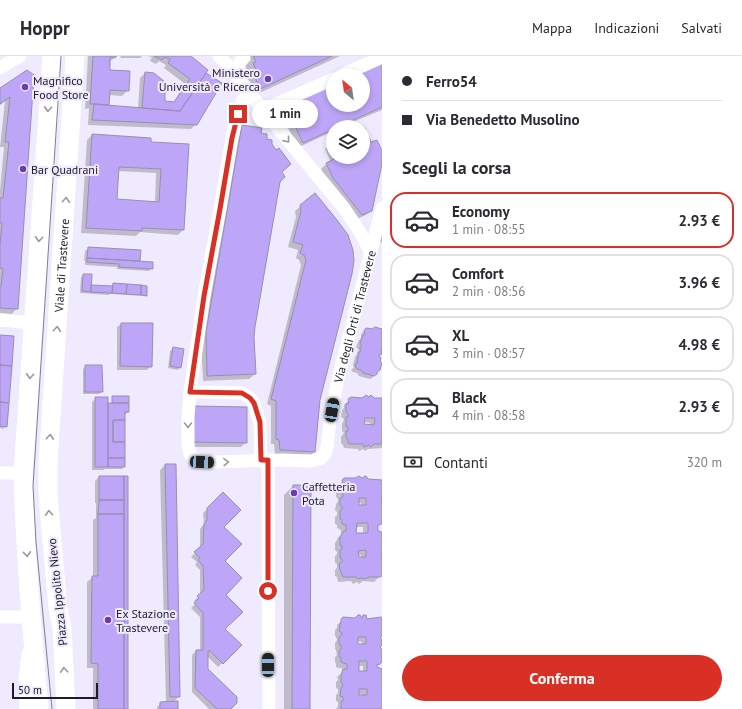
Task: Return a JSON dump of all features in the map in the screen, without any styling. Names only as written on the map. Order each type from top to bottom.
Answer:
[{"type":"main road","name":"Viale di Trastevere","points":[[23,473],[52,56]]},
{"type":"main road","name":"Viale di Trastevere","points":[[48,476],[75,56]]},
{"type":"main road","points":[[23,473],[24,517],[31,623],[39,709]]},
{"type":"main road","name":"Piazza Ippolito Nievo","points":[[48,476],[50,519],[58,608],[63,643],[66,709]]},
{"type":"street","points":[[0,68],[20,56]]},
{"type":"street","points":[[234,72],[244,56]]},
{"type":"street","name":"Via degli Orti di Trastevere","points":[[223,57],[263,110],[349,214],[370,251],[334,399],[326,451],[320,459],[311,461],[264,460]]},
{"type":"street","points":[[358,68],[382,58]]},
{"type":"street","points":[[263,110],[326,82]]},
{"type":"street","points":[[247,90],[233,131],[204,296],[190,392],[188,445],[192,457],[202,462],[264,460]]},
{"type":"street","points":[[370,251],[382,208]]},
{"type":"street","points":[[0,320],[33,323]]},
{"type":"street","points":[[190,392],[242,393],[250,398],[254,403],[260,422],[264,460],[269,709]]},
{"type":"street","points":[[0,473],[23,473]]},
{"type":"street","points":[[0,617],[31,623],[26,672],[26,709]]},
{"type":"building","points":[[93,56],[117,56],[114,58],[110,57],[110,70],[130,71],[129,91],[110,90],[109,105],[90,104]]},
{"type":"building","points":[[154,56],[191,56],[208,70],[180,111],[142,108],[145,72],[154,73],[165,82],[165,101],[174,102],[190,79],[168,63],[170,59],[164,57],[162,60]]},
{"type":"building","name":"Ministero Università e Ricerca","points":[[253,56],[332,56],[260,89],[252,71],[256,70],[253,63],[256,62]]},
{"type":"building","points":[[382,62],[382,107],[353,120],[326,120],[326,133],[303,143],[290,116],[283,119],[279,109],[326,87],[326,112],[370,112],[369,68]]},
{"type":"building","points":[[27,70],[34,75],[18,309],[0,308],[0,286],[3,269],[0,268],[2,223],[0,223],[0,198],[3,198],[9,142],[5,142],[10,97],[0,104],[0,88]]},
{"type":"building","points":[[206,73],[222,83],[197,125],[92,120],[94,104],[180,111]]},
{"type":"building","points":[[242,125],[262,128],[261,133],[267,134],[267,139],[272,140],[272,144],[276,150],[279,148],[291,164],[282,172],[285,177],[280,182],[255,327],[254,337],[256,374],[207,376],[206,332]]},
{"type":"building","points":[[92,134],[151,138],[151,142],[189,144],[184,230],[142,228],[142,231],[86,228]],"holes":[[[119,167],[161,169],[159,202],[117,199]]]},
{"type":"building","points":[[370,140],[371,142],[377,140],[382,151],[382,164],[372,211],[362,215],[333,178],[326,164],[370,164]]},
{"type":"building","points":[[315,193],[348,235],[353,250],[354,261],[320,400],[315,452],[280,450],[279,440],[276,439],[276,401],[271,399],[306,260],[304,255],[300,253],[303,245],[293,242],[301,211],[300,205]]},
{"type":"building","points":[[88,247],[141,250],[140,261],[87,258]]},
{"type":"building","points":[[87,258],[153,262],[153,269],[119,267],[119,264],[87,262]]},
{"type":"building","points":[[83,274],[92,274],[91,292],[82,291]]},
{"type":"building","points":[[113,283],[127,284],[126,294],[112,293]]},
{"type":"building","points":[[127,284],[141,285],[141,295],[126,294]]},
{"type":"building","points":[[91,285],[113,286],[112,293],[91,292]]},
{"type":"building","points":[[141,285],[147,286],[147,296],[141,295]]},
{"type":"building","points":[[121,323],[153,323],[152,367],[120,366]]},
{"type":"building","points":[[375,327],[382,329],[382,354],[379,355],[382,363],[380,370],[374,376],[363,373],[355,366],[356,363],[358,363],[359,352],[361,351],[360,347],[362,346],[360,343],[363,335],[365,334],[365,329],[372,329]]},
{"type":"building","points":[[0,335],[14,336],[12,366],[0,365]]},
{"type":"building","points":[[173,347],[184,349],[181,368],[170,366]]},
{"type":"building","points":[[0,365],[12,366],[9,403],[0,402]]},
{"type":"building","points":[[85,365],[102,365],[103,392],[85,392]]},
{"type":"building","points":[[366,395],[369,397],[371,395],[374,398],[382,398],[382,444],[374,444],[371,447],[369,445],[364,447],[363,444],[348,443],[346,438],[346,431],[348,430],[348,427],[346,426],[346,417],[348,417],[348,414],[346,412],[346,404],[349,403],[348,399],[351,397],[362,398]],"holes":[[[365,418],[375,418],[374,425],[364,424]]]},
{"type":"building","points":[[112,396],[129,396],[129,403],[112,403]]},
{"type":"building","points":[[95,397],[108,397],[108,467],[95,467]]},
{"type":"building","points":[[0,402],[9,403],[7,427],[0,426]]},
{"type":"building","points":[[108,403],[129,403],[129,412],[125,412],[125,420],[113,420],[113,442],[125,442],[125,458],[108,458]]},
{"type":"building","points":[[194,406],[247,407],[247,443],[193,442]]},
{"type":"building","points":[[113,420],[125,420],[125,442],[113,442]]},
{"type":"building","points":[[108,458],[125,458],[125,467],[108,467]]},
{"type":"building","points":[[165,464],[176,464],[180,697],[170,697]]},
{"type":"building","points":[[99,476],[124,476],[124,500],[99,500]]},
{"type":"building","points":[[124,476],[128,476],[128,709],[124,709]]},
{"type":"building","points":[[359,476],[362,478],[366,476],[368,479],[382,480],[382,524],[378,525],[378,531],[382,532],[382,576],[380,577],[358,579],[356,577],[343,577],[340,570],[339,564],[342,562],[342,559],[340,558],[340,550],[342,549],[342,546],[340,545],[340,537],[344,531],[346,531],[346,525],[342,524],[342,520],[340,519],[340,511],[342,507],[340,505],[340,498],[343,497],[343,493],[340,491],[340,484],[343,483],[342,480],[344,478],[355,478]],"holes":[[[359,498],[366,498],[366,505],[359,505]],[[357,523],[368,523],[368,533],[356,533]],[[366,550],[366,557],[359,557],[358,551]]]},
{"type":"building","points":[[293,485],[311,485],[310,709],[292,709]]},
{"type":"building","points":[[223,492],[241,510],[224,527],[242,544],[225,561],[242,578],[226,595],[243,612],[225,629],[242,645],[223,664],[210,651],[208,651],[208,669],[237,697],[237,703],[231,709],[217,709],[195,688],[196,650],[203,650],[203,613],[194,603],[199,598],[197,596],[204,590],[203,566],[198,560],[200,558],[194,552],[203,544],[204,524],[207,520],[207,508]]},
{"type":"building","points":[[99,500],[124,500],[124,514],[98,514]]},
{"type":"building","name":"Ex Stazione Trastevere","points":[[98,514],[124,514],[124,709],[98,709],[98,664],[91,663],[92,576],[98,576]]},
{"type":"building","points":[[358,615],[362,618],[363,615],[366,615],[367,619],[381,617],[382,620],[382,636],[380,637],[382,640],[382,645],[380,647],[382,649],[382,662],[379,665],[377,664],[377,667],[382,669],[382,709],[341,709],[343,697],[340,696],[343,684],[341,682],[341,675],[344,669],[347,669],[347,664],[341,662],[341,658],[339,657],[341,645],[339,644],[339,637],[342,635],[339,631],[340,624],[343,617],[355,618]],"holes":[[[358,637],[366,637],[366,644],[358,644]],[[359,661],[367,661],[367,671],[359,671]],[[359,689],[367,689],[367,695],[359,695]]]},
{"type":"building","points":[[178,701],[178,709],[160,709],[160,702]]},
{"type":"tram line","points":[[52,709],[36,542],[33,486],[61,56]]},
{"type":"place","name":"Ministero Università e Ricerca","points":[[268,79]]},
{"type":"place","name":"Magnifico Food Store","points":[[25,87]]},
{"type":"place","name":"Bar Quadrani","points":[[23,169]]},
{"type":"place","name":"Caffetteria Pota","points":[[294,493]]},
{"type":"place","name":"Ex Stazione Trastevere","points":[[108,620]]},
{"type":"route","points":[[238,114],[234,126],[204,296],[190,392],[242,393],[248,396],[254,403],[260,422],[261,460],[268,460],[268,591]]}]
